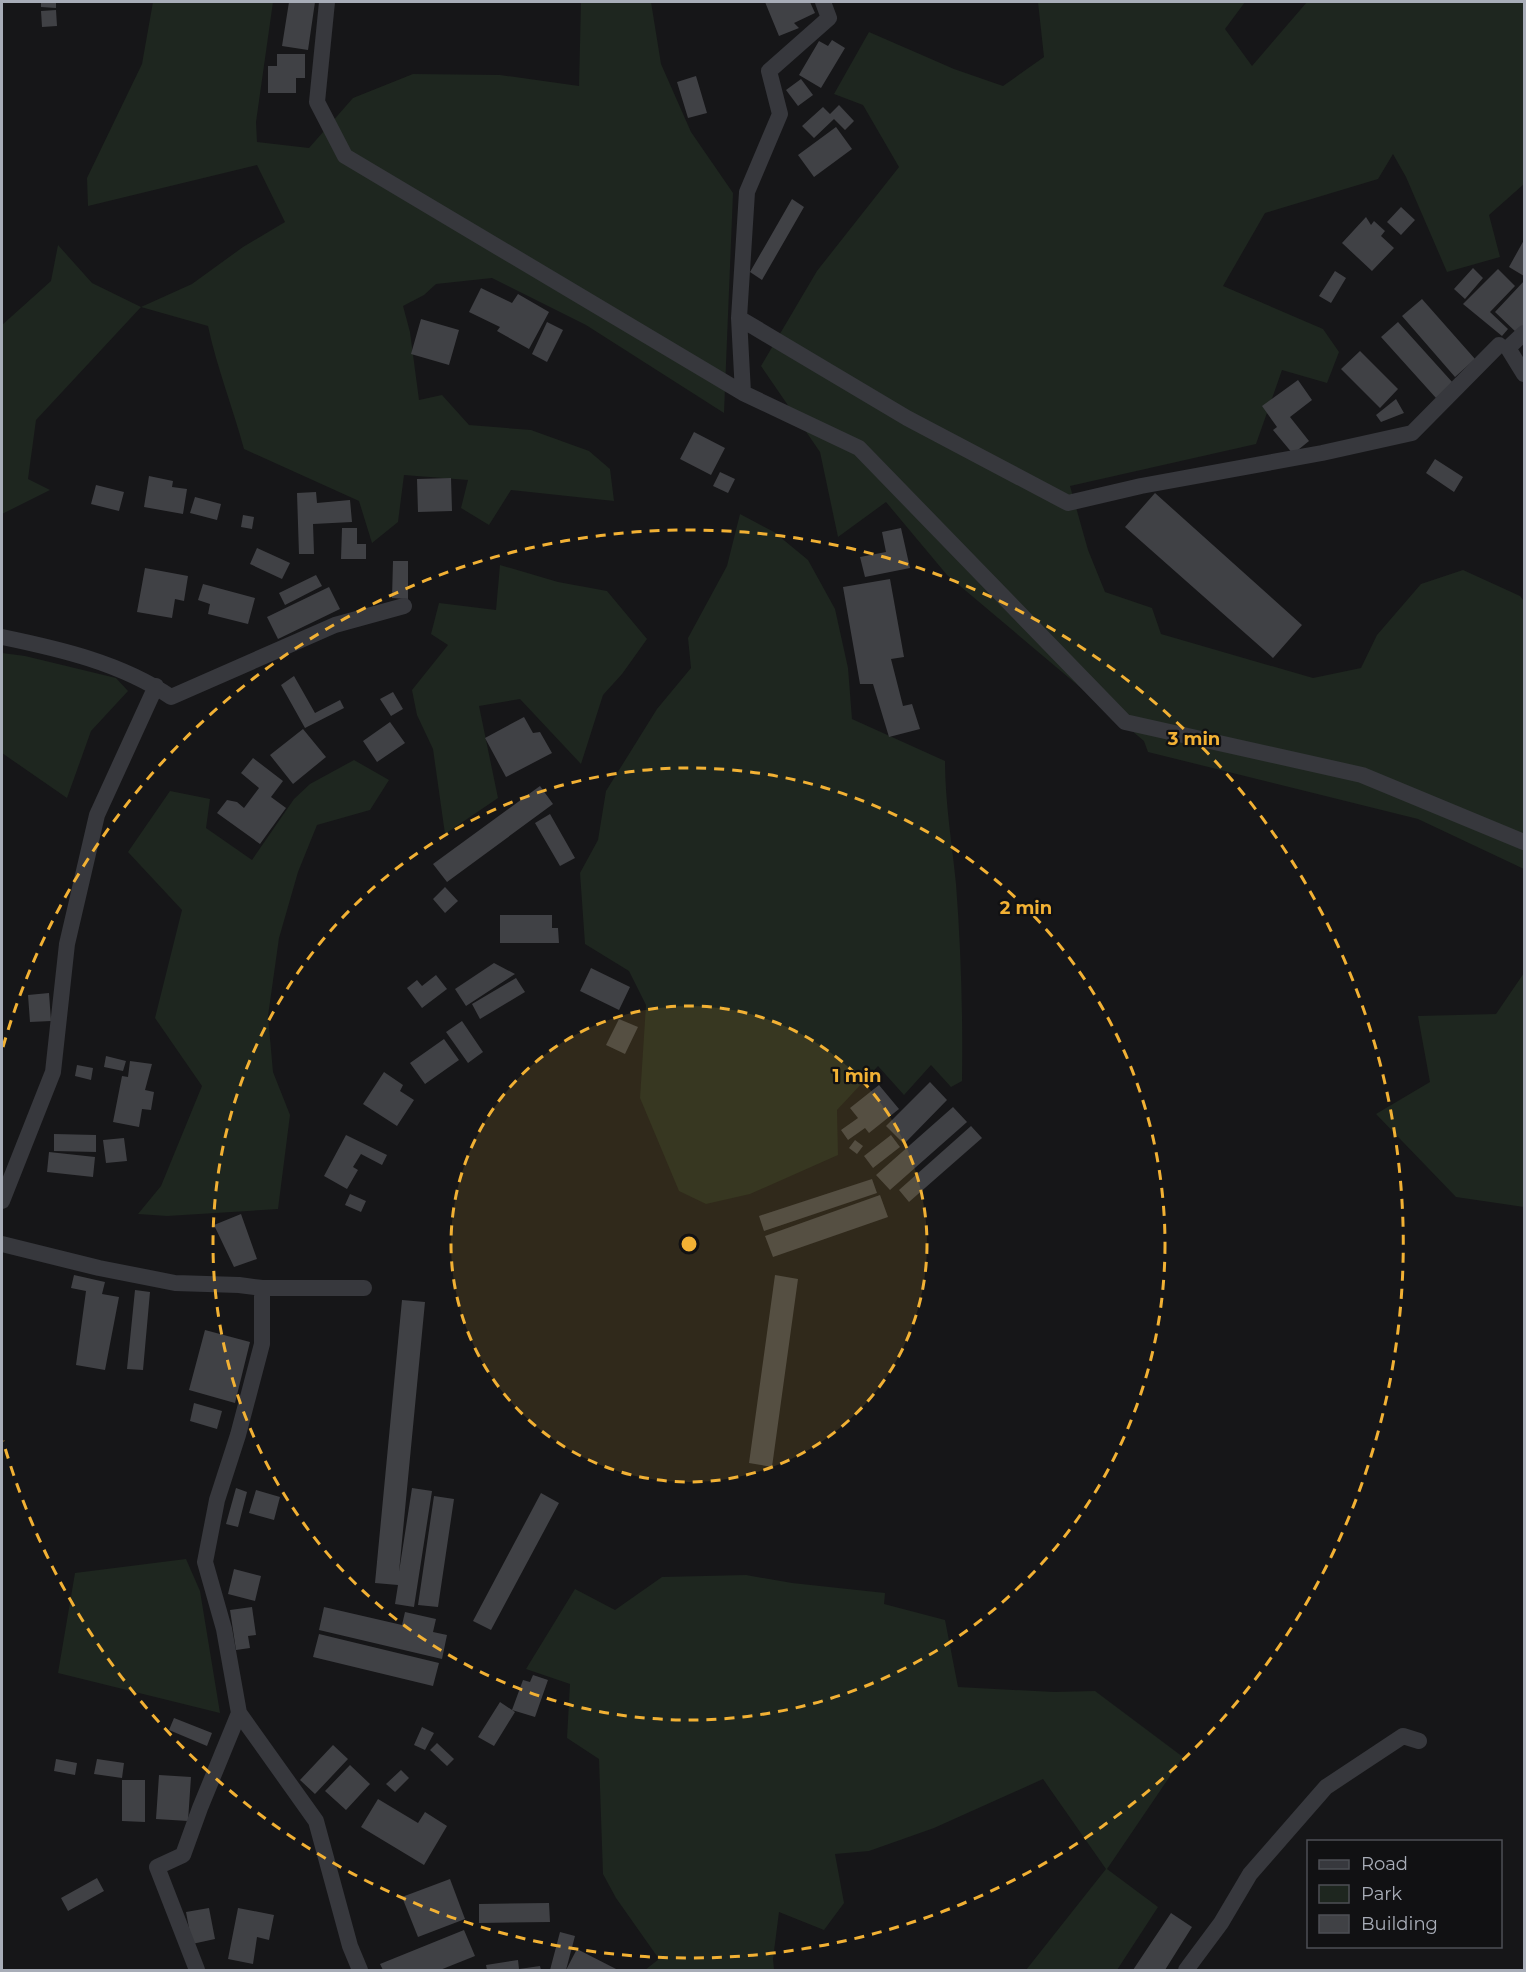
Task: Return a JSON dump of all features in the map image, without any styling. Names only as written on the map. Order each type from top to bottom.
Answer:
[{"type":"street","points":[[327,2],[317,102],[345,156],[743,393],[859,448],[1125,722],[1362,775],[1524,842]]},
{"type":"street","points":[[743,393],[739,318],[747,192],[780,114],[769,71],[829,18],[823,2]]},
{"type":"street","points":[[739,318],[908,418],[1068,503],[1141,486],[1322,453],[1412,433],[1499,345]]},
{"type":"street","points":[[1524,333],[1508,348],[1524,374]]},
{"type":"street","points":[[2,637],[107,664],[156,686],[171,697],[334,625],[404,606]]},
{"type":"street","points":[[2,1202],[53,1072],[67,944],[97,815],[156,686]]},
{"type":"street","points":[[2,1244],[99,1268],[175,1283],[262,1288],[364,1288]]},
{"type":"street","points":[[262,1288],[262,1344],[238,1435],[217,1500],[205,1562],[224,1629],[239,1713],[316,1821],[350,1946],[360,1971]]},
{"type":"street","points":[[197,1971],[157,1867],[183,1855],[239,1713]]},
{"type":"street","points":[[1186,1971],[1221,1923],[1250,1874],[1326,1787],[1404,1736],[1419,1741]]},
{"type":"green space","points":[[153,2],[273,2],[256,122],[257,142],[309,148],[353,98],[413,74],[500,75],[579,86],[581,2],[651,2],[661,64],[691,132],[733,193],[724,413],[586,325],[492,278],[436,284],[424,295],[403,306],[410,332],[419,400],[442,395],[469,425],[531,430],[589,451],[610,469],[614,501],[511,490],[489,525],[461,508],[468,480],[404,475],[398,522],[372,543],[359,501],[244,449],[208,326],[141,307],[192,284],[243,247],[285,222],[257,165],[88,206],[87,178],[142,64]]},
{"type":"green space","points":[[1038,2],[1245,2],[1225,29],[1252,66],[1307,2],[1524,2],[1524,184],[1489,215],[1500,257],[1447,272],[1406,177],[1393,154],[1378,179],[1265,213],[1223,286],[1323,329],[1339,352],[1327,383],[1282,370],[1256,444],[1070,486],[1088,550],[1105,592],[1152,608],[1161,634],[1313,678],[1361,668],[1377,635],[1421,584],[1463,570],[1520,596],[1524,601],[1524,869],[1418,819],[1148,752],[1144,741],[947,575],[886,502],[838,537],[820,452],[761,366],[817,271],[899,167],[863,105],[834,94],[869,32],[954,69],[1003,86],[1044,57]]},
{"type":"green space","points":[[58,245],[92,283],[141,307],[36,420],[28,479],[50,490],[2,514],[2,325],[51,281]]},
{"type":"green space","points":[[740,514],[774,532],[808,560],[835,609],[848,668],[852,719],[945,761],[959,933],[962,1081],[951,1087],[931,1065],[904,1095],[878,1066],[837,1110],[838,1155],[750,1194],[706,1204],[679,1191],[640,1098],[646,1005],[629,971],[585,944],[580,873],[598,840],[606,791],[657,709],[691,668],[688,638],[727,566]]},
{"type":"green space","points":[[500,565],[558,582],[607,591],[647,639],[622,674],[603,695],[581,764],[520,699],[479,706],[498,798],[445,834],[433,749],[417,715],[412,690],[448,645],[431,634],[439,603],[496,610]]},
{"type":"green space","points":[[2,653],[25,656],[116,678],[128,691],[91,731],[67,798],[2,753]]},
{"type":"green space","points":[[354,760],[389,780],[370,810],[317,825],[298,872],[279,938],[268,1016],[273,1072],[290,1115],[278,1209],[167,1216],[138,1214],[161,1186],[202,1086],[155,1018],[182,910],[128,852],[170,791],[210,799],[206,828],[252,860],[294,799],[310,784]]},
{"type":"green space","points":[[1524,973],[1524,1207],[1456,1197],[1376,1114],[1430,1082],[1418,1016],[1496,1014]]},
{"type":"green space","points":[[186,1559],[200,1591],[220,1713],[58,1673],[75,1573]]},
{"type":"green space","points":[[746,1575],[792,1583],[885,1593],[884,1604],[945,1620],[958,1687],[1054,1692],[1095,1691],[1183,1757],[1107,1869],[1158,1907],[1117,1970],[1026,1970],[1106,1869],[1043,1779],[934,1828],[869,1851],[835,1854],[844,1903],[824,1930],[779,1912],[773,1959],[774,1970],[645,1970],[659,1959],[616,1898],[603,1874],[599,1759],[567,1738],[570,1684],[526,1669],[575,1589],[615,1610],[662,1577]]},
{"type":"building","points":[[41,2],[56,2],[56,8],[41,7]]},
{"type":"building","points":[[289,2],[315,2],[308,50],[282,46]]},
{"type":"building","points":[[765,2],[810,2],[815,13],[794,23],[799,28],[779,36]]},
{"type":"building","points":[[56,10],[57,26],[42,27],[41,11]]},
{"type":"building","points":[[832,40],[845,48],[821,88],[799,75],[819,41],[828,46]]},
{"type":"building","points":[[277,54],[305,54],[305,78],[296,78],[296,93],[268,93],[268,66],[277,66]]},
{"type":"building","points":[[696,76],[707,113],[688,118],[677,82]]},
{"type":"building","points":[[801,79],[813,95],[798,106],[786,90]]},
{"type":"building","points":[[839,105],[854,121],[845,130],[834,119],[814,138],[802,126],[823,107],[830,114]]},
{"type":"building","points":[[836,127],[852,149],[814,177],[798,155]]},
{"type":"building","points":[[792,199],[804,207],[762,280],[750,272]]},
{"type":"building","points":[[1401,207],[1415,220],[1401,235],[1387,222]]},
{"type":"building","points":[[1366,217],[1371,225],[1374,221],[1385,231],[1381,236],[1394,248],[1372,271],[1342,243]]},
{"type":"building","points":[[1524,240],[1524,276],[1509,267]]},
{"type":"building","points":[[1473,268],[1483,278],[1465,299],[1454,289]]},
{"type":"building","points":[[1498,269],[1515,286],[1490,312],[1508,329],[1502,336],[1463,304]]},
{"type":"building","points":[[1335,271],[1346,278],[1331,303],[1319,296]]},
{"type":"building","points":[[1524,281],[1524,329],[1519,335],[1495,312]]},
{"type":"building","points":[[481,288],[512,303],[518,294],[549,312],[529,349],[497,331],[500,327],[469,312]]},
{"type":"building","points":[[1422,299],[1475,359],[1455,377],[1402,316]]},
{"type":"building","points":[[421,319],[459,330],[449,365],[411,354]]},
{"type":"building","points":[[547,322],[563,330],[547,362],[532,354]]},
{"type":"building","points":[[1398,322],[1453,383],[1436,398],[1381,337]]},
{"type":"building","points":[[1360,351],[1398,389],[1380,408],[1341,369]]},
{"type":"building","points":[[1298,380],[1312,400],[1290,417],[1309,441],[1293,454],[1273,430],[1277,427],[1262,406]]},
{"type":"building","points":[[1396,399],[1404,413],[1381,422],[1376,415]]},
{"type":"building","points":[[694,432],[725,448],[711,475],[680,459]]},
{"type":"building","points":[[1435,459],[1463,477],[1454,492],[1426,473]]},
{"type":"building","points":[[720,472],[735,479],[728,493],[713,486]]},
{"type":"building","points":[[149,476],[173,481],[172,487],[187,489],[183,514],[144,507]]},
{"type":"building","points":[[451,478],[452,511],[418,512],[417,479]]},
{"type":"building","points":[[96,485],[124,492],[119,511],[91,504]]},
{"type":"building","points":[[316,492],[317,503],[350,500],[352,522],[313,524],[314,554],[299,554],[297,493]]},
{"type":"building","points":[[1155,493],[1302,625],[1273,658],[1125,527]]},
{"type":"building","points":[[195,497],[221,504],[217,520],[190,513]]},
{"type":"building","points":[[243,515],[254,517],[252,529],[241,527]]},
{"type":"building","points":[[342,528],[357,528],[357,544],[366,544],[366,559],[341,559]]},
{"type":"building","points":[[901,528],[910,568],[865,577],[860,557],[886,552],[882,532]]},
{"type":"building","points":[[257,548],[290,563],[282,579],[250,564]]},
{"type":"building","points":[[393,561],[408,561],[408,599],[392,598]]},
{"type":"building","points":[[145,568],[188,576],[184,601],[175,599],[172,618],[137,612]]},
{"type":"building","points":[[316,575],[322,586],[285,605],[279,593]]},
{"type":"building","points":[[890,579],[904,657],[891,659],[903,706],[912,704],[920,729],[889,737],[873,684],[860,684],[843,587]]},
{"type":"building","points":[[203,584],[255,598],[248,624],[208,614],[210,604],[198,600]]},
{"type":"building","points":[[329,587],[340,609],[278,639],[267,617]]},
{"type":"building","points":[[294,676],[315,713],[340,700],[344,708],[305,728],[281,685]]},
{"type":"building","points":[[393,692],[403,709],[391,716],[380,699]]},
{"type":"building","points":[[524,717],[533,733],[540,732],[552,753],[506,777],[485,738]]},
{"type":"building","points":[[390,722],[405,743],[377,762],[363,741]]},
{"type":"building","points":[[303,729],[326,757],[293,784],[270,755]]},
{"type":"building","points":[[253,758],[283,781],[271,797],[286,808],[260,844],[217,813],[227,800],[237,802],[244,808],[259,788],[241,773]]},
{"type":"building","points":[[540,786],[553,804],[447,882],[433,864]]},
{"type":"building","points":[[550,814],[575,858],[560,866],[535,823]]},
{"type":"building","points":[[445,887],[458,901],[445,913],[433,899]]},
{"type":"building","points":[[500,915],[552,915],[552,928],[558,928],[559,943],[500,943]]},
{"type":"building","points":[[494,963],[515,974],[466,1006],[455,989]]},
{"type":"building","points":[[591,968],[630,987],[619,1010],[580,991]]},
{"type":"building","points":[[436,975],[447,989],[422,1008],[407,988],[417,980],[422,986]]},
{"type":"building","points":[[516,978],[525,992],[480,1019],[472,1004]]},
{"type":"building","points":[[49,993],[51,1021],[30,1022],[28,995]]},
{"type":"building","points":[[619,1019],[638,1027],[625,1054],[606,1045]]},
{"type":"building","points":[[462,1021],[483,1052],[468,1063],[446,1032]]},
{"type":"building","points":[[444,1039],[459,1060],[425,1084],[410,1063]]},
{"type":"building","points":[[106,1056],[126,1061],[123,1071],[104,1067]]},
{"type":"building","points":[[130,1061],[152,1064],[145,1090],[154,1092],[151,1110],[142,1109],[139,1127],[113,1122],[122,1076],[128,1077]]},
{"type":"building","points":[[77,1065],[93,1068],[91,1080],[75,1076]]},
{"type":"building","points":[[384,1072],[403,1085],[400,1091],[414,1100],[397,1126],[363,1104]]},
{"type":"building","points":[[930,1082],[947,1100],[904,1144],[886,1126]]},
{"type":"building","points":[[879,1085],[899,1109],[869,1133],[865,1128],[848,1140],[841,1130],[858,1118],[850,1108]]},
{"type":"building","points":[[953,1107],[967,1122],[890,1190],[876,1175]]},
{"type":"building","points":[[971,1126],[982,1138],[909,1202],[899,1190]]},
{"type":"building","points":[[54,1134],[96,1135],[96,1152],[54,1151]]},
{"type":"building","points":[[346,1135],[387,1155],[382,1165],[361,1154],[353,1167],[358,1170],[347,1189],[324,1176]]},
{"type":"building","points":[[891,1135],[900,1147],[873,1168],[864,1156]]},
{"type":"building","points":[[124,1138],[127,1161],[106,1163],[103,1140]]},
{"type":"building","points":[[855,1140],[863,1146],[857,1154],[849,1148]]},
{"type":"building","points":[[49,1152],[95,1157],[93,1177],[47,1172]]},
{"type":"building","points":[[872,1179],[877,1193],[764,1231],[759,1216]]},
{"type":"building","points":[[350,1194],[366,1201],[361,1212],[345,1205]]},
{"type":"building","points":[[880,1195],[888,1217],[773,1257],[765,1236]]},
{"type":"building","points":[[241,1214],[257,1259],[234,1267],[214,1225]]},
{"type":"building","points":[[74,1275],[105,1282],[102,1294],[119,1297],[105,1370],[76,1365],[86,1291],[71,1288]]},
{"type":"building","points":[[775,1275],[798,1279],[772,1467],[749,1463]]},
{"type":"building","points":[[135,1290],[150,1292],[143,1370],[127,1369]]},
{"type":"building","points":[[402,1300],[425,1302],[399,1572],[412,1488],[432,1491],[414,1607],[395,1604],[398,1585],[375,1583]]},
{"type":"building","points":[[205,1330],[250,1342],[235,1403],[189,1390]]},
{"type":"building","points":[[194,1403],[222,1411],[217,1429],[190,1421]]},
{"type":"building","points":[[236,1488],[247,1492],[238,1527],[226,1524]]},
{"type":"building","points":[[256,1490],[280,1497],[274,1520],[249,1513]]},
{"type":"building","points":[[541,1493],[559,1503],[491,1630],[473,1621]]},
{"type":"building","points":[[434,1496],[454,1499],[438,1607],[418,1605]]},
{"type":"building","points":[[234,1569],[261,1576],[255,1601],[228,1594]]},
{"type":"building","points":[[252,1607],[256,1635],[248,1636],[250,1648],[236,1650],[230,1610]]},
{"type":"building","points":[[324,1607],[402,1625],[405,1612],[436,1619],[433,1632],[447,1635],[442,1659],[319,1630]]},
{"type":"building","points":[[319,1634],[439,1663],[433,1686],[313,1657]]},
{"type":"building","points":[[533,1675],[548,1680],[535,1717],[512,1710],[523,1680],[530,1682]]},
{"type":"building","points":[[500,1702],[515,1712],[494,1746],[478,1737]]},
{"type":"building","points":[[174,1718],[212,1733],[207,1746],[169,1730]]},
{"type":"building","points":[[422,1727],[434,1733],[425,1750],[414,1745]]},
{"type":"building","points":[[437,1743],[454,1759],[447,1766],[430,1750]]},
{"type":"building","points":[[333,1745],[348,1759],[315,1794],[300,1780]]},
{"type":"building","points":[[56,1759],[77,1763],[75,1775],[54,1771]]},
{"type":"building","points":[[97,1759],[124,1763],[122,1778],[94,1774]]},
{"type":"building","points":[[350,1765],[370,1784],[346,1810],[325,1791]]},
{"type":"building","points":[[401,1770],[409,1778],[395,1792],[386,1784]]},
{"type":"building","points":[[159,1775],[191,1777],[188,1821],[156,1819]]},
{"type":"building","points":[[122,1780],[145,1780],[145,1822],[122,1821]]},
{"type":"building","points":[[378,1799],[418,1823],[425,1812],[447,1826],[424,1865],[361,1827]]},
{"type":"building","points":[[97,1878],[104,1891],[68,1911],[61,1898]]},
{"type":"building","points":[[450,1879],[465,1919],[418,1937],[402,1897]]},
{"type":"building","points":[[549,1903],[550,1922],[479,1923],[479,1904]]},
{"type":"building","points":[[209,1908],[215,1939],[192,1944],[186,1912]]},
{"type":"building","points":[[238,1908],[274,1915],[269,1940],[257,1937],[253,1964],[228,1959]]},
{"type":"building","points":[[1171,1913],[1192,1927],[1165,1970],[1133,1970]]},
{"type":"building","points":[[464,1930],[475,1956],[440,1970],[383,1970],[380,1964]]},
{"type":"building","points":[[560,1932],[575,1936],[566,1970],[550,1970]]},
{"type":"building","points":[[577,1949],[618,1970],[566,1970]]},
{"type":"building","points":[[518,1960],[519,1969],[540,1966],[541,1970],[487,1970],[486,1965]]}]
